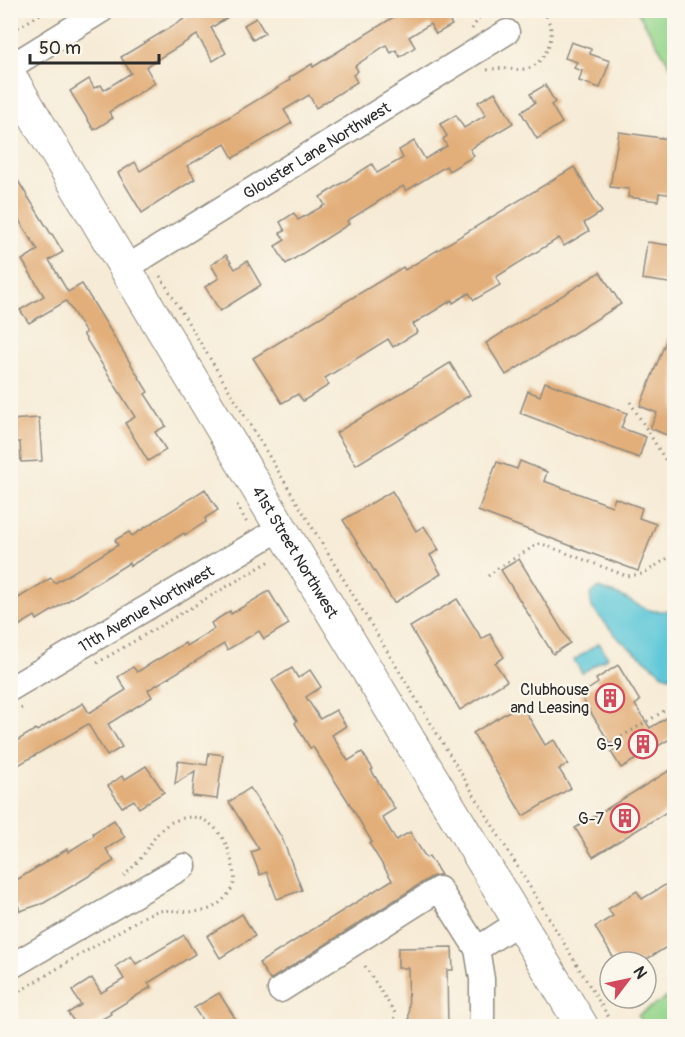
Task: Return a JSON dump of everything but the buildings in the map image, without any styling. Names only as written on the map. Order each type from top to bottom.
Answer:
[{"type":"main road","name":"41st Street Northwest","points":[[10,76],[140,268],[281,528],[582,1026]]},
{"type":"street","points":[[10,67],[102,10]]},
{"type":"street","name":"Glouster Lane Northwest","points":[[140,268],[507,32]]},
{"type":"street","name":"11th Avenue Northwest","points":[[10,689],[281,528]]},
{"type":"street","points":[[10,967],[184,866]]},
{"type":"street","points":[[280,990],[440,889],[477,949],[482,979],[482,1026]]},
{"type":"street","points":[[477,949],[519,922]]},
{"type":"path","points":[[10,24],[14,30],[47,10]]},
{"type":"path","points":[[140,268],[614,1026]]},
{"type":"path","points":[[630,402],[669,466]]},
{"type":"path","points":[[488,576],[540,543],[627,576],[643,574],[675,554]]},
{"type":"path","points":[[91,667],[272,560]]},
{"type":"path","points":[[10,714],[31,702]]},
{"type":"path","points":[[606,746],[675,705]]},
{"type":"path","points":[[365,966],[395,1013],[394,1026]]},
{"type":"green space","points":[[637,11],[674,11],[674,72]]},
{"type":"green space","points":[[674,993],[674,1026],[645,1026],[638,1015],[646,1010],[658,1010],[658,1003]]},
{"type":"water","points":[[598,588],[653,611],[674,608],[674,678],[666,676],[620,640],[592,608],[590,595]]},
{"type":"water","points":[[599,643],[608,657],[582,673],[574,660]]},
{"type":"place","name":"Clubhouse and Leasing","points":[[610,698]]},
{"type":"place","name":"G-9","points":[[643,744]]},
{"type":"place","name":"G-7","points":[[625,818]]}]
